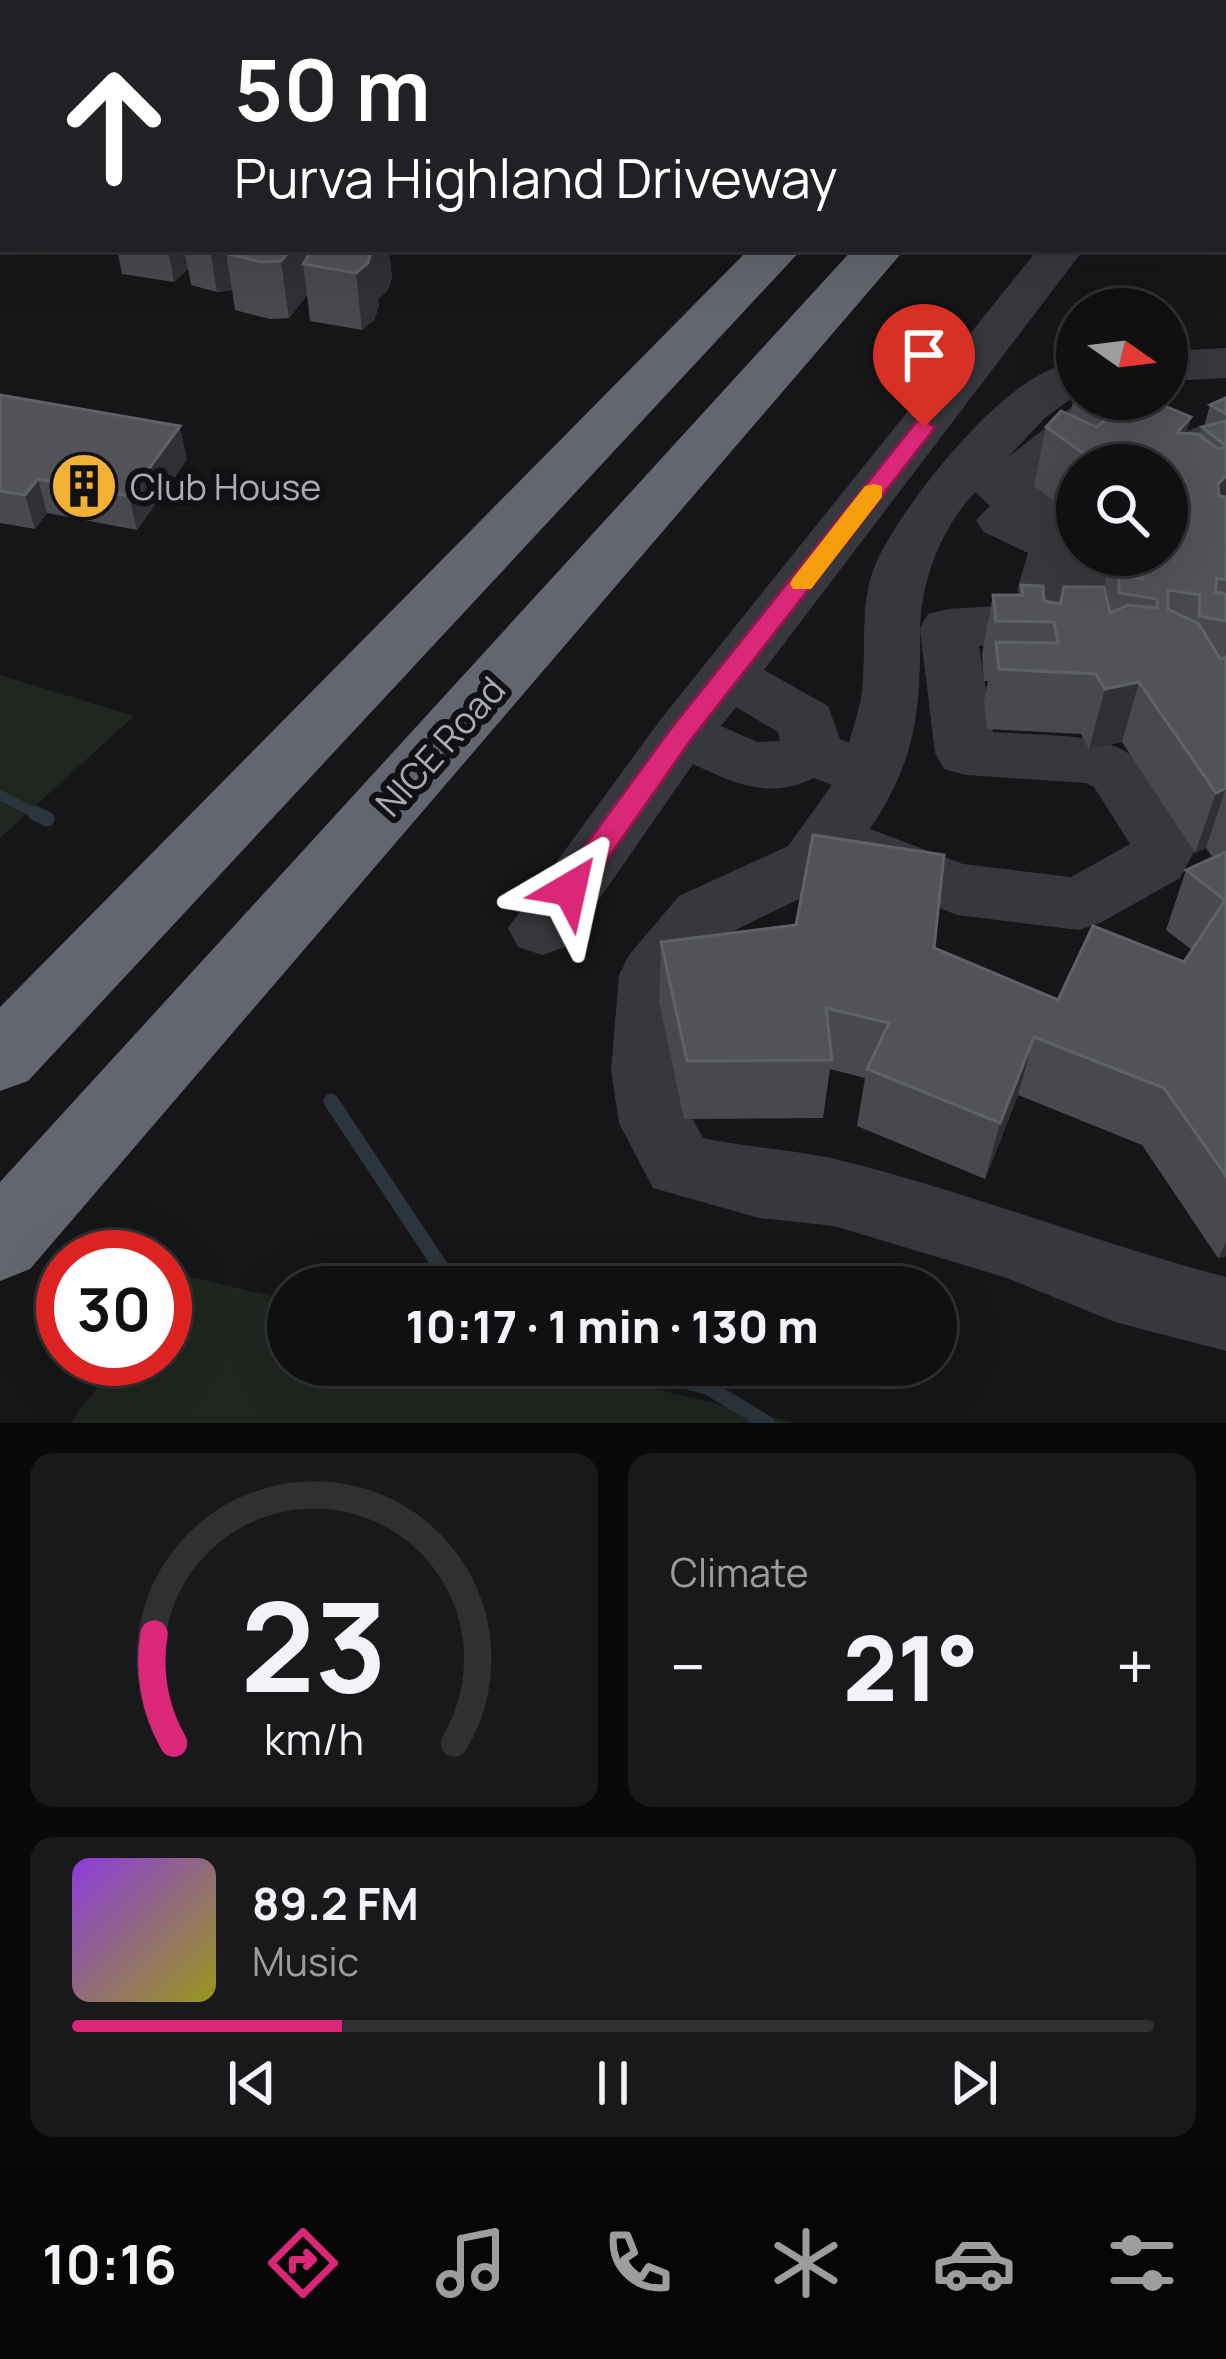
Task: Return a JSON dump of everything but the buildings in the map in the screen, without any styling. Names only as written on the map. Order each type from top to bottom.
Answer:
[{"type":"highway","points":[[0,1058],[774,252]]},
{"type":"highway","name":"NICE Road","points":[[0,1242],[877,252]]},
{"type":"street","points":[[542,928],[682,734],[1060,252]]},
{"type":"street","points":[[1188,365],[1226,363]]},
{"type":"street","points":[[1056,385],[1027,406],[950,488],[924,524],[902,569],[894,604],[891,694],[842,764],[830,837],[811,864],[703,915],[652,975],[647,1070],[656,1124],[679,1165],[758,1184],[834,1192],[1011,1244],[1115,1285],[1226,1314]]},
{"type":"street","points":[[1045,590],[1058,545],[979,507],[1096,413],[1171,454],[1226,433]]},
{"type":"street","points":[[1000,490],[1056,519]]},
{"type":"street","points":[[830,837],[957,889],[1079,904],[1156,860],[1165,846],[1116,771],[1098,761],[965,753],[948,628],[1072,621],[1084,615],[1094,576]]},
{"type":"street","points":[[730,677],[807,722],[842,764]]},
{"type":"street","points":[[682,734],[744,762],[777,769],[842,764]]},
{"type":"street","points":[[1056,757],[1103,820]]},
{"type":"shaded area","points":[[0,675],[134,716],[0,838]]},
{"type":"shaded area","points":[[192,1277],[267,1295],[267,1386],[643,1386],[796,1423],[70,1423],[98,1386],[192,1386]]},
{"type":"waterway","points":[[0,795],[41,816]]},
{"type":"waterway","points":[[35,813],[41,816]]},
{"type":"waterway","points":[[41,816],[47,819]]},
{"type":"waterway","points":[[331,1101],[440,1266]]},
{"type":"waterway","points":[[702,1386],[767,1423]]},
{"type":"slow traffic","points":[[802,584],[874,492]]},
{"type":"place","name":"Club House","points":[[84,486]]},
{"type":"route","points":[[570,889],[682,734],[924,427]]}]
